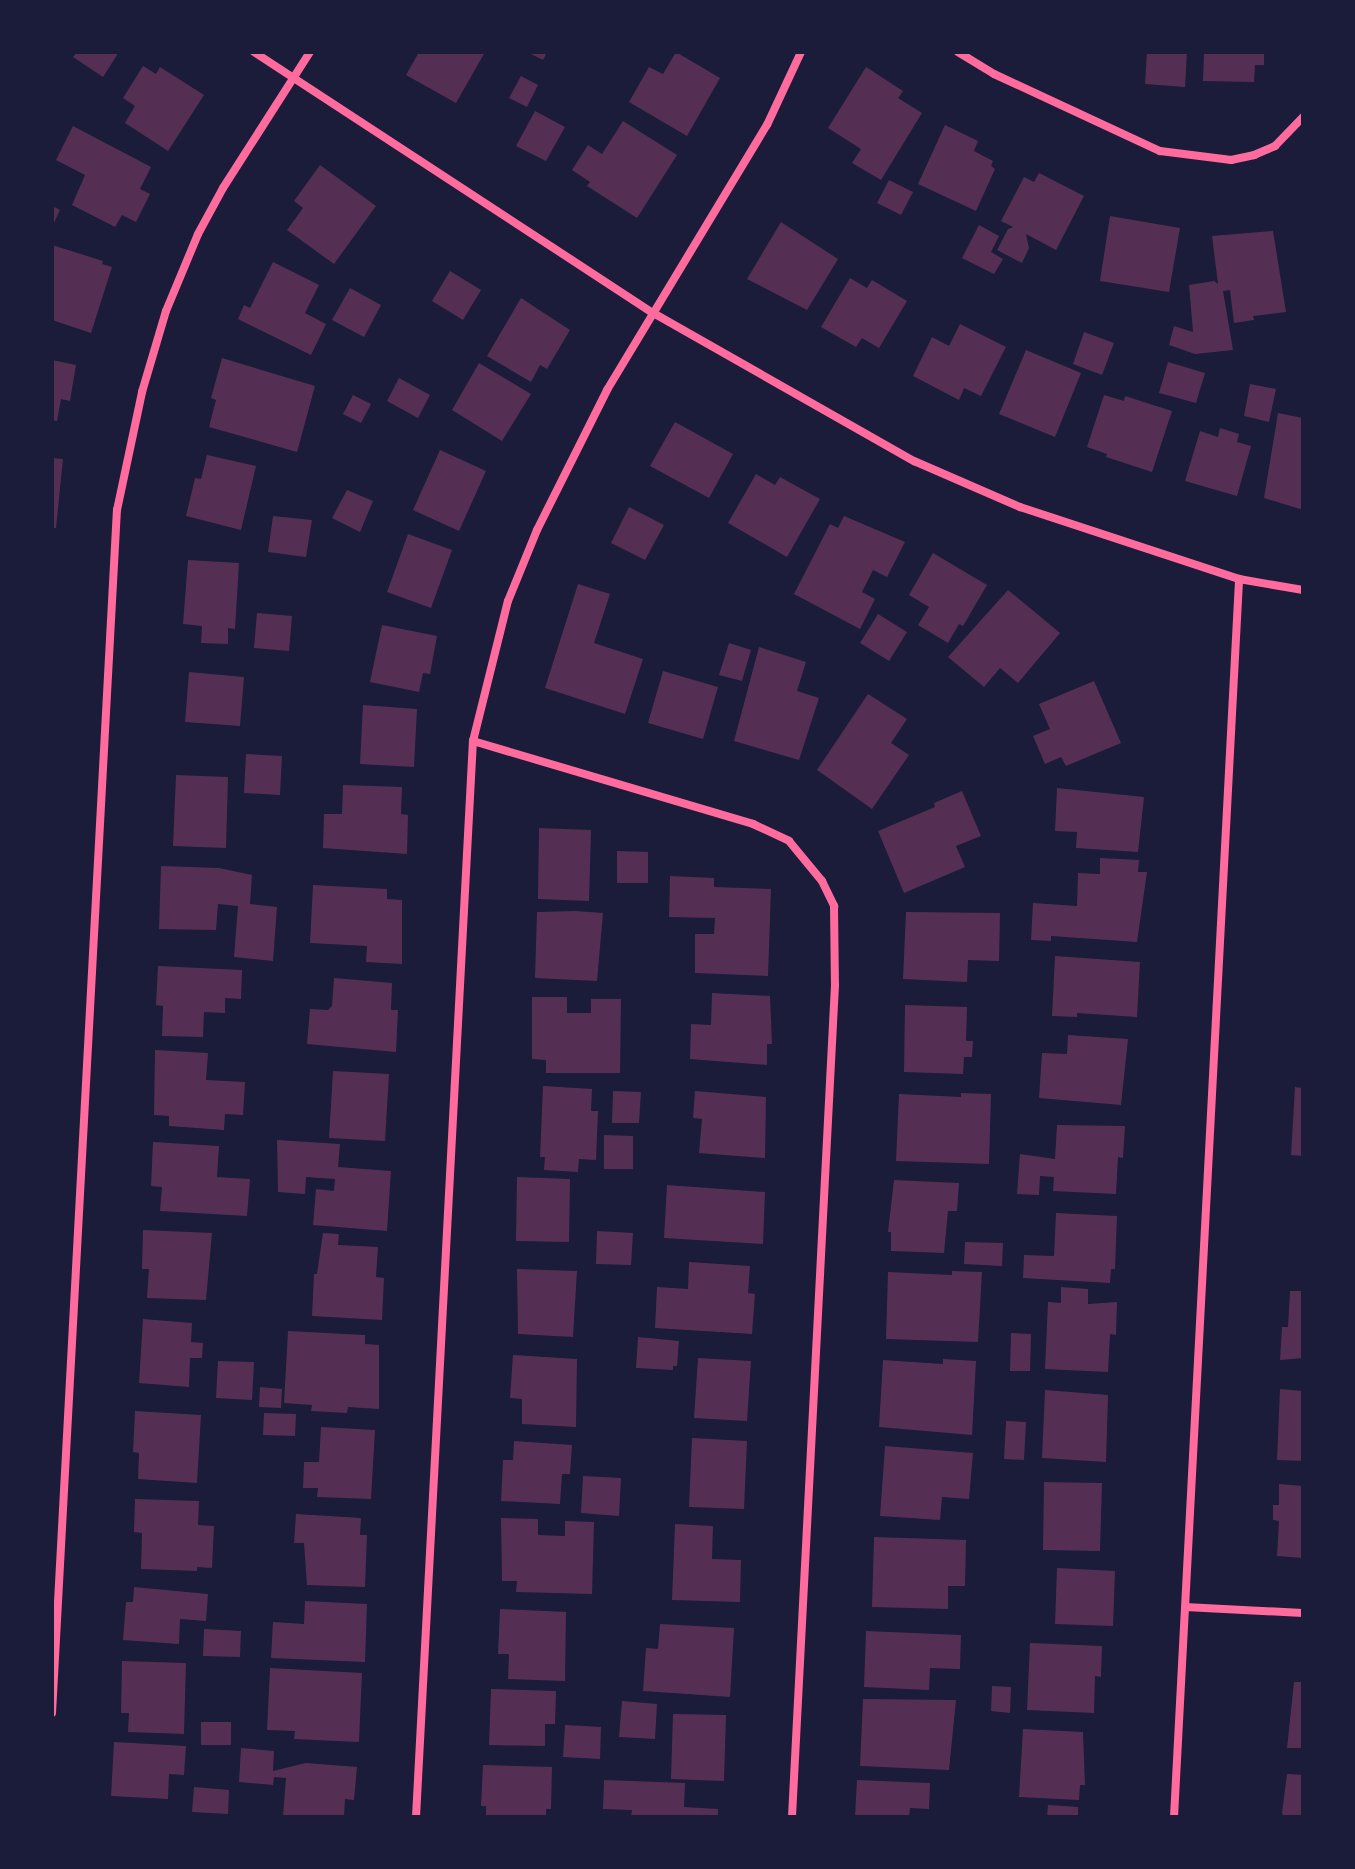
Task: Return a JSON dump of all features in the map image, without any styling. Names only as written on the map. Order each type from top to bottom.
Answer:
[{"type":"street","points":[[254,52],[655,314],[914,461],[1020,507],[1239,579],[1303,590]]},
{"type":"street","points":[[52,1713],[117,510],[142,392],[166,311],[198,234],[223,188],[310,52]]},
{"type":"street","points":[[416,1817],[473,741],[508,601],[537,530],[607,390],[767,125],[801,52]]},
{"type":"street","points":[[958,52],[994,74],[1160,151],[1231,160],[1254,155],[1275,146],[1303,117]]},
{"type":"street","points":[[1174,1817],[1239,579]]},
{"type":"street","points":[[473,741],[753,824],[789,841],[822,881],[834,906],[835,985],[792,1817]]},
{"type":"street","points":[[1185,1607],[1303,1613]]},
{"type":"building","points":[[77,52],[119,52],[103,77],[73,57]]},
{"type":"building","points":[[419,52],[485,52],[456,103],[406,75]]},
{"type":"building","points":[[527,52],[547,52],[543,60]]},
{"type":"building","points":[[676,52],[720,78],[687,136],[629,102],[649,67],[663,74]]},
{"type":"building","points":[[1147,52],[1187,52],[1185,87],[1145,84]]},
{"type":"building","points":[[1204,52],[1264,52],[1264,65],[1255,65],[1254,82],[1203,81]]},
{"type":"building","points":[[143,66],[156,74],[160,67],[204,95],[168,151],[125,123],[135,106],[123,98]]},
{"type":"building","points":[[866,67],[903,91],[898,98],[922,113],[881,180],[852,163],[861,149],[828,128]]},
{"type":"building","points":[[521,76],[538,85],[527,107],[509,98]]},
{"type":"building","points":[[535,111],[565,127],[546,161],[516,146]]},
{"type":"building","points":[[623,121],[677,155],[637,218],[587,186],[590,182],[572,170],[588,145],[602,154]]},
{"type":"building","points":[[945,125],[978,141],[974,151],[993,161],[991,166],[995,169],[976,211],[918,184]]},
{"type":"building","points":[[73,126],[151,167],[140,189],[150,194],[136,222],[122,215],[115,227],[72,205],[85,175],[56,160]]},
{"type":"building","points":[[320,165],[376,206],[334,264],[287,230],[303,208],[294,201]]},
{"type":"building","points":[[1039,173],[1084,196],[1056,250],[1026,234],[1029,248],[1022,263],[997,250],[1008,229],[1013,227],[1001,221],[1024,177],[1034,182]]},
{"type":"building","points":[[889,180],[913,192],[901,215],[877,203]]},
{"type":"building","points":[[52,206],[60,210],[52,227]]},
{"type":"building","points":[[1110,216],[1180,228],[1169,292],[1100,281]]},
{"type":"building","points":[[781,222],[838,259],[807,310],[747,279]]},
{"type":"building","points":[[979,225],[999,236],[991,252],[1003,259],[994,274],[962,258]]},
{"type":"building","points":[[1273,231],[1286,312],[1253,316],[1254,320],[1234,323],[1230,290],[1223,291],[1233,350],[1195,354],[1169,345],[1174,326],[1193,332],[1189,285],[1214,281],[1218,284],[1212,236]]},
{"type":"building","points":[[52,245],[103,261],[102,264],[112,267],[91,333],[52,320]]},
{"type":"building","points":[[273,262],[319,285],[305,313],[326,324],[311,355],[238,319],[244,305],[250,308]]},
{"type":"building","points":[[450,271],[481,290],[463,320],[432,301]]},
{"type":"building","points":[[850,278],[867,288],[872,280],[907,301],[879,348],[862,338],[856,347],[821,327]]},
{"type":"building","points":[[350,288],[381,305],[364,337],[332,320]]},
{"type":"building","points":[[521,298],[570,330],[547,369],[540,365],[531,382],[487,356]]},
{"type":"building","points":[[960,324],[1006,347],[981,396],[964,388],[959,400],[913,376],[932,337],[949,346]]},
{"type":"building","points":[[1084,332],[1114,343],[1102,375],[1073,364]]},
{"type":"building","points":[[1026,350],[1081,373],[1055,437],[999,414]]},
{"type":"building","points":[[222,358],[315,386],[297,452],[209,427],[216,400],[211,398]]},
{"type":"building","points":[[52,360],[76,365],[70,401],[61,399],[57,421],[52,420]]},
{"type":"building","points":[[1168,362],[1205,373],[1196,403],[1159,393]]},
{"type":"building","points":[[479,363],[531,394],[502,441],[452,410]]},
{"type":"building","points":[[399,378],[430,395],[418,418],[387,401]]},
{"type":"building","points":[[1250,384],[1276,389],[1269,422],[1244,416]]},
{"type":"building","points":[[353,395],[371,404],[361,423],[343,414]]},
{"type":"building","points":[[1104,395],[1124,401],[1125,396],[1172,411],[1152,472],[1106,457],[1107,454],[1087,447]]},
{"type":"building","points":[[1278,413],[1303,418],[1303,510],[1264,498]]},
{"type":"building","points":[[675,422],[733,454],[709,498],[650,466]]},
{"type":"building","points":[[1220,428],[1239,434],[1237,442],[1251,446],[1237,496],[1185,481],[1200,431],[1218,437]]},
{"type":"building","points":[[440,450],[486,471],[459,531],[413,510]]},
{"type":"building","points":[[207,455],[256,466],[241,530],[186,516],[195,478],[201,479]]},
{"type":"building","points":[[52,458],[63,459],[56,528],[52,528]]},
{"type":"building","points":[[756,474],[775,485],[780,477],[820,499],[787,557],[728,523]]},
{"type":"building","points":[[347,490],[373,501],[360,532],[332,518]]},
{"type":"building","points":[[629,507],[664,525],[645,560],[611,543]]},
{"type":"building","points":[[273,516],[312,520],[306,557],[268,552]]},
{"type":"building","points":[[844,516],[905,542],[887,577],[873,570],[862,592],[875,599],[860,629],[794,594],[830,524],[838,528]]},
{"type":"building","points":[[408,534],[452,550],[431,608],[387,592]]},
{"type":"building","points":[[933,553],[987,585],[963,626],[959,624],[948,643],[918,625],[929,607],[909,595]]},
{"type":"building","points":[[188,560],[239,563],[235,629],[228,628],[228,644],[201,643],[202,626],[183,624]]},
{"type":"building","points":[[578,584],[610,594],[594,643],[643,659],[625,714],[545,688]]},
{"type":"building","points":[[1008,590],[1060,633],[1018,683],[1000,668],[984,687],[948,657]]},
{"type":"building","points":[[257,613],[292,616],[289,651],[254,648]]},
{"type":"building","points":[[878,614],[907,632],[889,661],[860,643]]},
{"type":"building","points":[[382,625],[437,636],[430,674],[423,673],[419,692],[370,682]]},
{"type":"building","points":[[729,643],[751,650],[742,681],[719,675]]},
{"type":"building","points":[[759,647],[806,662],[797,691],[819,698],[799,760],[734,741]]},
{"type":"building","points":[[663,671],[718,687],[703,739],[648,723]]},
{"type":"building","points":[[189,672],[244,677],[240,726],[185,722]]},
{"type":"building","points":[[1094,681],[1121,743],[1066,766],[1061,757],[1045,764],[1033,736],[1050,729],[1039,704]]},
{"type":"building","points":[[868,694],[907,719],[891,743],[909,755],[872,809],[817,770]]},
{"type":"building","points":[[363,705],[417,709],[414,767],[360,764]]},
{"type":"building","points":[[246,754],[282,756],[280,795],[244,793]]},
{"type":"building","points":[[176,775],[228,777],[226,848],[173,846]]},
{"type":"building","points":[[343,785],[402,787],[401,814],[408,815],[407,854],[323,848],[324,814],[342,814]]},
{"type":"building","points":[[1057,788],[1144,797],[1138,852],[1076,848],[1077,832],[1055,831]]},
{"type":"building","points":[[962,791],[981,836],[956,846],[965,867],[904,893],[878,831],[935,807],[934,803]]},
{"type":"building","points":[[539,828],[591,830],[589,901],[538,899]]},
{"type":"building","points":[[617,851],[648,852],[648,883],[617,883]]},
{"type":"building","points":[[1100,858],[1139,860],[1138,872],[1147,872],[1137,942],[1051,936],[1051,941],[1031,940],[1033,903],[1077,906],[1078,873],[1100,874]]},
{"type":"building","points":[[161,866],[219,868],[252,875],[250,904],[277,907],[273,961],[234,957],[238,906],[218,904],[216,930],[159,929]]},
{"type":"building","points":[[670,876],[714,878],[714,887],[771,889],[768,976],[695,973],[695,934],[714,934],[715,918],[669,917]]},
{"type":"building","points":[[313,885],[387,889],[387,899],[402,900],[402,964],[366,962],[367,946],[310,943]]},
{"type":"building","points":[[537,912],[603,913],[597,981],[535,978]]},
{"type":"building","points":[[906,912],[1000,913],[999,961],[968,960],[967,982],[903,979]]},
{"type":"building","points":[[1055,956],[1140,962],[1137,1017],[1077,1013],[1077,1017],[1052,1016]]},
{"type":"building","points":[[158,966],[242,970],[241,999],[225,998],[225,1013],[204,1012],[203,1037],[162,1036],[163,1006],[156,1005]]},
{"type":"building","points":[[334,978],[392,983],[391,1010],[398,1010],[396,1052],[307,1044],[310,1009],[328,1010],[332,1006]]},
{"type":"building","points":[[712,993],[770,996],[772,1044],[767,1044],[767,1065],[690,1059],[691,1024],[711,1025]]},
{"type":"building","points":[[532,997],[567,997],[567,1013],[591,1013],[591,999],[621,999],[620,1073],[546,1073],[546,1060],[532,1059]]},
{"type":"building","points":[[905,1005],[967,1007],[966,1041],[973,1041],[972,1057],[964,1057],[963,1074],[904,1072]]},
{"type":"building","points":[[1068,1035],[1128,1039],[1121,1105],[1039,1098],[1042,1053],[1067,1054]]},
{"type":"building","points":[[155,1050],[208,1053],[206,1080],[245,1082],[243,1115],[225,1114],[224,1130],[169,1126],[169,1116],[154,1115]]},
{"type":"building","points":[[333,1071],[389,1074],[385,1141],[329,1138]]},
{"type":"building","points":[[543,1086],[592,1089],[591,1111],[598,1111],[596,1160],[579,1159],[578,1172],[544,1170],[545,1157],[540,1157]]},
{"type":"building","points":[[1295,1087],[1303,1088],[1303,1156],[1291,1155]]},
{"type":"building","points":[[613,1091],[641,1092],[639,1123],[612,1123]]},
{"type":"building","points":[[695,1091],[766,1097],[765,1158],[699,1153],[702,1119],[693,1118]]},
{"type":"building","points":[[961,1093],[991,1094],[989,1164],[896,1161],[899,1094],[961,1097]]},
{"type":"building","points":[[1057,1125],[1125,1126],[1123,1158],[1118,1157],[1116,1194],[1053,1191],[1054,1177],[1040,1176],[1039,1195],[1017,1194],[1020,1154],[1055,1159]]},
{"type":"building","points":[[604,1135],[633,1136],[633,1169],[604,1169]]},
{"type":"building","points":[[277,1140],[340,1144],[338,1167],[391,1171],[387,1231],[313,1225],[316,1189],[334,1191],[335,1179],[306,1177],[305,1194],[278,1192]]},
{"type":"building","points":[[153,1142],[219,1146],[217,1177],[250,1179],[247,1216],[160,1211],[162,1187],[151,1186]]},
{"type":"building","points":[[517,1177],[570,1179],[569,1242],[516,1241]]},
{"type":"building","points":[[894,1180],[959,1183],[957,1211],[948,1211],[944,1253],[891,1251],[891,1232],[888,1232]]},
{"type":"building","points":[[667,1185],[765,1192],[763,1244],[664,1238]]},
{"type":"building","points":[[1056,1213],[1117,1216],[1115,1269],[1111,1269],[1110,1283],[1023,1278],[1024,1255],[1054,1256]]},
{"type":"building","points":[[143,1230],[212,1233],[206,1300],[147,1298],[149,1269],[142,1269]]},
{"type":"building","points":[[597,1231],[633,1233],[631,1265],[596,1264]]},
{"type":"building","points":[[323,1233],[339,1234],[338,1245],[378,1247],[376,1277],[384,1278],[382,1320],[312,1316],[314,1274],[317,1274]]},
{"type":"building","points":[[965,1242],[1003,1243],[1002,1266],[964,1264]]},
{"type":"building","points":[[689,1262],[750,1266],[748,1293],[755,1294],[752,1334],[655,1328],[657,1287],[688,1289]]},
{"type":"building","points":[[517,1269],[577,1271],[573,1337],[518,1334]]},
{"type":"building","points":[[952,1271],[982,1272],[978,1342],[886,1339],[888,1272],[952,1275]]},
{"type":"building","points":[[1061,1287],[1088,1289],[1088,1304],[1117,1302],[1116,1335],[1110,1334],[1108,1372],[1045,1369],[1048,1302],[1061,1303]]},
{"type":"building","points":[[1290,1291],[1303,1291],[1303,1358],[1280,1360],[1282,1327],[1288,1327]]},
{"type":"building","points":[[143,1319],[192,1323],[191,1342],[203,1343],[202,1358],[190,1358],[189,1387],[139,1383]]},
{"type":"building","points":[[288,1331],[365,1335],[365,1344],[379,1345],[379,1409],[348,1407],[347,1413],[311,1411],[312,1405],[284,1403]]},
{"type":"building","points":[[1011,1333],[1031,1334],[1030,1371],[1010,1371]]},
{"type":"building","points":[[638,1337],[679,1341],[677,1366],[673,1366],[673,1370],[636,1368]]},
{"type":"building","points":[[513,1355],[577,1359],[576,1427],[522,1424],[522,1399],[510,1398]]},
{"type":"building","points":[[698,1358],[751,1361],[747,1421],[694,1418]]},
{"type":"building","points":[[943,1359],[976,1361],[972,1435],[879,1427],[883,1360],[943,1364]]},
{"type":"building","points":[[218,1361],[254,1362],[252,1400],[216,1398]]},
{"type":"building","points":[[260,1387],[282,1389],[281,1408],[259,1407]]},
{"type":"building","points":[[1280,1389],[1303,1391],[1303,1461],[1277,1460]]},
{"type":"building","points":[[1045,1390],[1108,1395],[1106,1462],[1042,1458]]},
{"type":"building","points":[[135,1411],[201,1415],[197,1483],[138,1479],[139,1453],[133,1452]]},
{"type":"building","points":[[264,1413],[296,1414],[295,1436],[263,1435]]},
{"type":"building","points":[[1006,1421],[1026,1422],[1024,1460],[1004,1459]]},
{"type":"building","points":[[321,1427],[375,1430],[371,1499],[317,1497],[318,1488],[303,1488],[304,1462],[319,1462]]},
{"type":"building","points":[[692,1438],[747,1441],[744,1509],[689,1507]]},
{"type":"building","points":[[514,1441],[572,1445],[570,1474],[562,1474],[560,1504],[501,1501],[503,1460],[513,1460]]},
{"type":"building","points":[[885,1446],[973,1453],[969,1499],[942,1497],[940,1520],[880,1516]]},
{"type":"building","points":[[583,1476],[621,1478],[619,1516],[581,1513]]},
{"type":"building","points":[[1044,1482],[1102,1483],[1100,1551],[1043,1550]]},
{"type":"building","points":[[1279,1484],[1303,1486],[1303,1558],[1277,1556],[1279,1521],[1273,1520],[1273,1505],[1279,1505]]},
{"type":"building","points":[[135,1499],[199,1501],[198,1525],[214,1526],[212,1568],[197,1567],[197,1571],[141,1569],[142,1533],[134,1532]]},
{"type":"building","points":[[296,1514],[361,1518],[360,1535],[367,1535],[365,1587],[307,1585],[304,1543],[294,1543]]},
{"type":"building","points":[[501,1518],[538,1519],[538,1535],[565,1536],[565,1521],[594,1522],[592,1594],[516,1592],[517,1581],[502,1581]]},
{"type":"building","points":[[675,1524],[713,1526],[712,1559],[741,1560],[740,1602],[672,1600]]},
{"type":"building","points":[[874,1537],[966,1540],[965,1586],[948,1586],[948,1609],[872,1607]]},
{"type":"building","points":[[1057,1568],[1115,1571],[1113,1626],[1055,1624]]},
{"type":"building","points":[[134,1587],[208,1594],[206,1621],[180,1619],[179,1644],[123,1640],[126,1602],[133,1602]]},
{"type":"building","points":[[305,1601],[367,1604],[365,1662],[271,1658],[273,1622],[304,1624]]},
{"type":"building","points":[[500,1609],[566,1612],[565,1681],[508,1679],[509,1654],[498,1654]]},
{"type":"building","points":[[660,1624],[734,1628],[730,1697],[643,1691],[646,1648],[658,1649]]},
{"type":"building","points":[[204,1629],[241,1631],[240,1657],[203,1656]]},
{"type":"building","points":[[866,1631],[961,1635],[960,1669],[930,1668],[929,1690],[864,1687]]},
{"type":"building","points":[[1030,1643],[1102,1646],[1101,1677],[1095,1676],[1094,1713],[1027,1710]]},
{"type":"building","points":[[122,1661],[186,1663],[184,1734],[128,1732],[129,1713],[121,1713]]},
{"type":"building","points":[[270,1668],[362,1673],[359,1742],[294,1739],[295,1731],[267,1730]]},
{"type":"building","points":[[1294,1682],[1303,1682],[1303,1748],[1287,1748]]},
{"type":"building","points":[[992,1686],[1011,1687],[1010,1713],[991,1711]]},
{"type":"building","points":[[491,1689],[556,1691],[555,1724],[545,1724],[545,1746],[489,1745]]},
{"type":"building","points":[[863,1699],[956,1700],[949,1770],[860,1766]]},
{"type":"building","points":[[622,1701],[657,1704],[655,1739],[619,1737]]},
{"type":"building","points":[[673,1714],[726,1715],[724,1781],[671,1779]]},
{"type":"building","points":[[201,1722],[231,1722],[231,1745],[201,1745]]},
{"type":"building","points":[[565,1725],[601,1727],[600,1759],[563,1757]]},
{"type":"building","points":[[1023,1729],[1083,1732],[1085,1785],[1080,1785],[1079,1800],[1019,1797]]},
{"type":"building","points":[[114,1742],[186,1746],[184,1775],[169,1774],[168,1799],[111,1796]]},
{"type":"building","points":[[241,1748],[274,1751],[273,1771],[306,1763],[357,1767],[354,1800],[345,1799],[344,1817],[283,1816],[286,1778],[274,1777],[273,1785],[239,1782]]},
{"type":"building","points":[[483,1765],[552,1767],[551,1809],[546,1809],[546,1817],[486,1817],[486,1806],[481,1806]]},
{"type":"building","points":[[1287,1774],[1303,1775],[1303,1817],[1284,1817],[1282,1813]]},
{"type":"building","points":[[604,1780],[685,1783],[684,1807],[718,1809],[718,1817],[631,1817],[632,1810],[603,1809]]},
{"type":"building","points":[[857,1780],[930,1783],[929,1809],[910,1808],[909,1817],[855,1817]]},
{"type":"building","points":[[194,1787],[229,1790],[228,1814],[192,1812]]},
{"type":"building","points":[[1048,1805],[1078,1807],[1078,1817],[1047,1817]]}]
